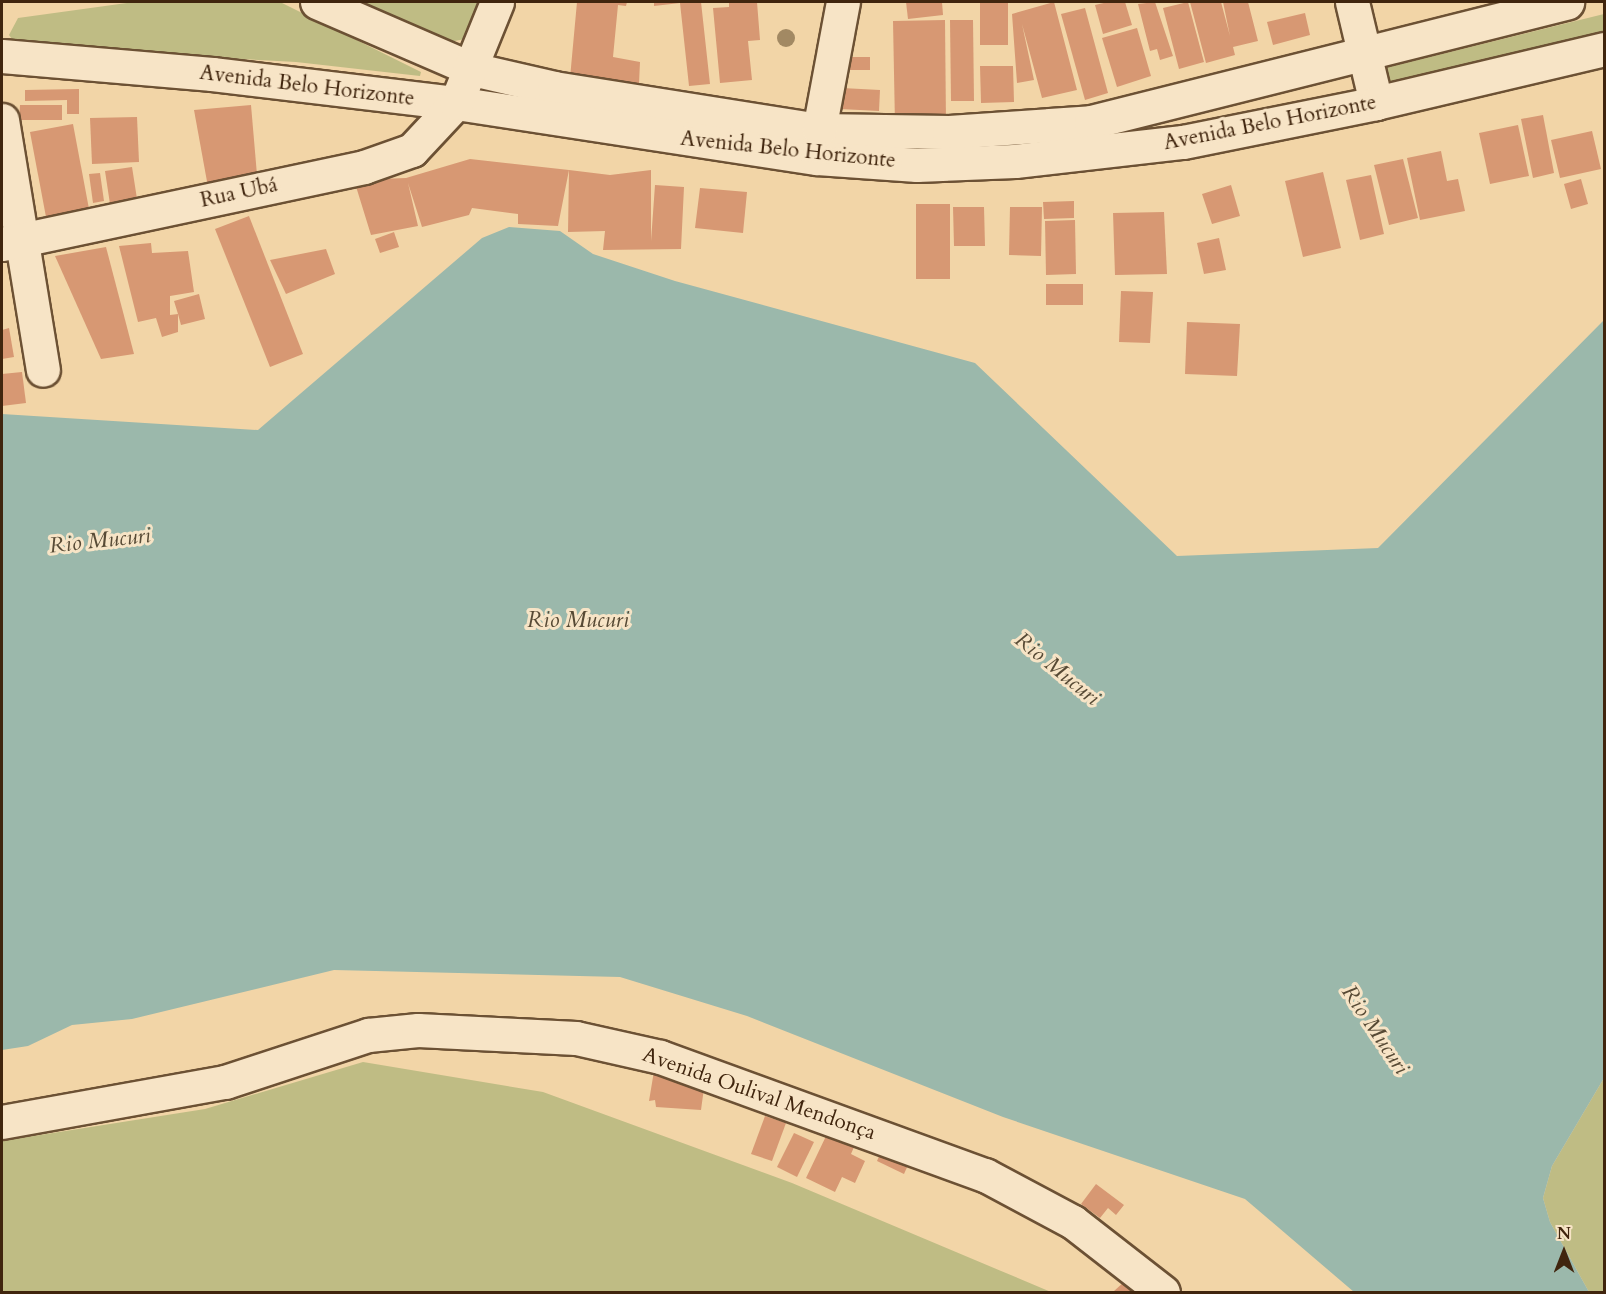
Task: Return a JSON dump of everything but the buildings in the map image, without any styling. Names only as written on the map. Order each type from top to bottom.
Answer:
[{"type":"street","name":"Avenida Belo Horizonte","points":[[317,2],[472,69],[554,88],[819,130],[949,132],[1091,122],[1365,55],[1567,2]]},
{"type":"street","name":"Rua Ubá","points":[[11,241],[364,167],[412,150],[456,103],[472,69],[497,2]]},
{"type":"street","points":[[819,130],[843,2]]},
{"type":"street","points":[[1352,2],[1376,104]]},
{"type":"street","name":"Avenida Belo Horizonte","points":[[2,56],[212,74],[456,103],[794,155],[917,165],[1015,161],[1183,142],[1376,104],[1605,49]]},
{"type":"street","points":[[2,120],[11,241],[43,370]]},
{"type":"street","name":"Avenida Oulival Mendonça","points":[[2,1122],[225,1082],[368,1035],[418,1030],[576,1038],[660,1057],[985,1175],[1073,1222],[1163,1293]]},
{"type":"shaded area","points":[[134,2],[280,2],[421,72],[420,76],[296,62],[34,48],[15,43],[9,35],[18,18]]},
{"type":"shaded area","points":[[353,2],[487,2],[465,39],[444,43]]},
{"type":"shaded area","points":[[1604,14],[1604,36],[1394,84],[1384,76],[1385,68]]},
{"type":"shaded area","points":[[363,1062],[543,1092],[792,1183],[1051,1292],[2,1292],[2,1141],[205,1109]]},
{"type":"shaded area","points":[[1604,1078],[1604,1292],[1589,1292],[1550,1222],[1543,1198],[1552,1166]]},
{"type":"water","name":"Rio Mucuri","points":[[509,227],[560,231],[593,254],[675,281],[975,363],[1177,556],[1378,548],[1604,320],[1604,1078],[1552,1166],[1543,1198],[1550,1222],[1589,1292],[1354,1292],[1245,1199],[1003,1117],[747,1016],[620,977],[334,970],[132,1019],[72,1025],[28,1046],[2,1050],[2,414],[258,430],[482,238]]}]
